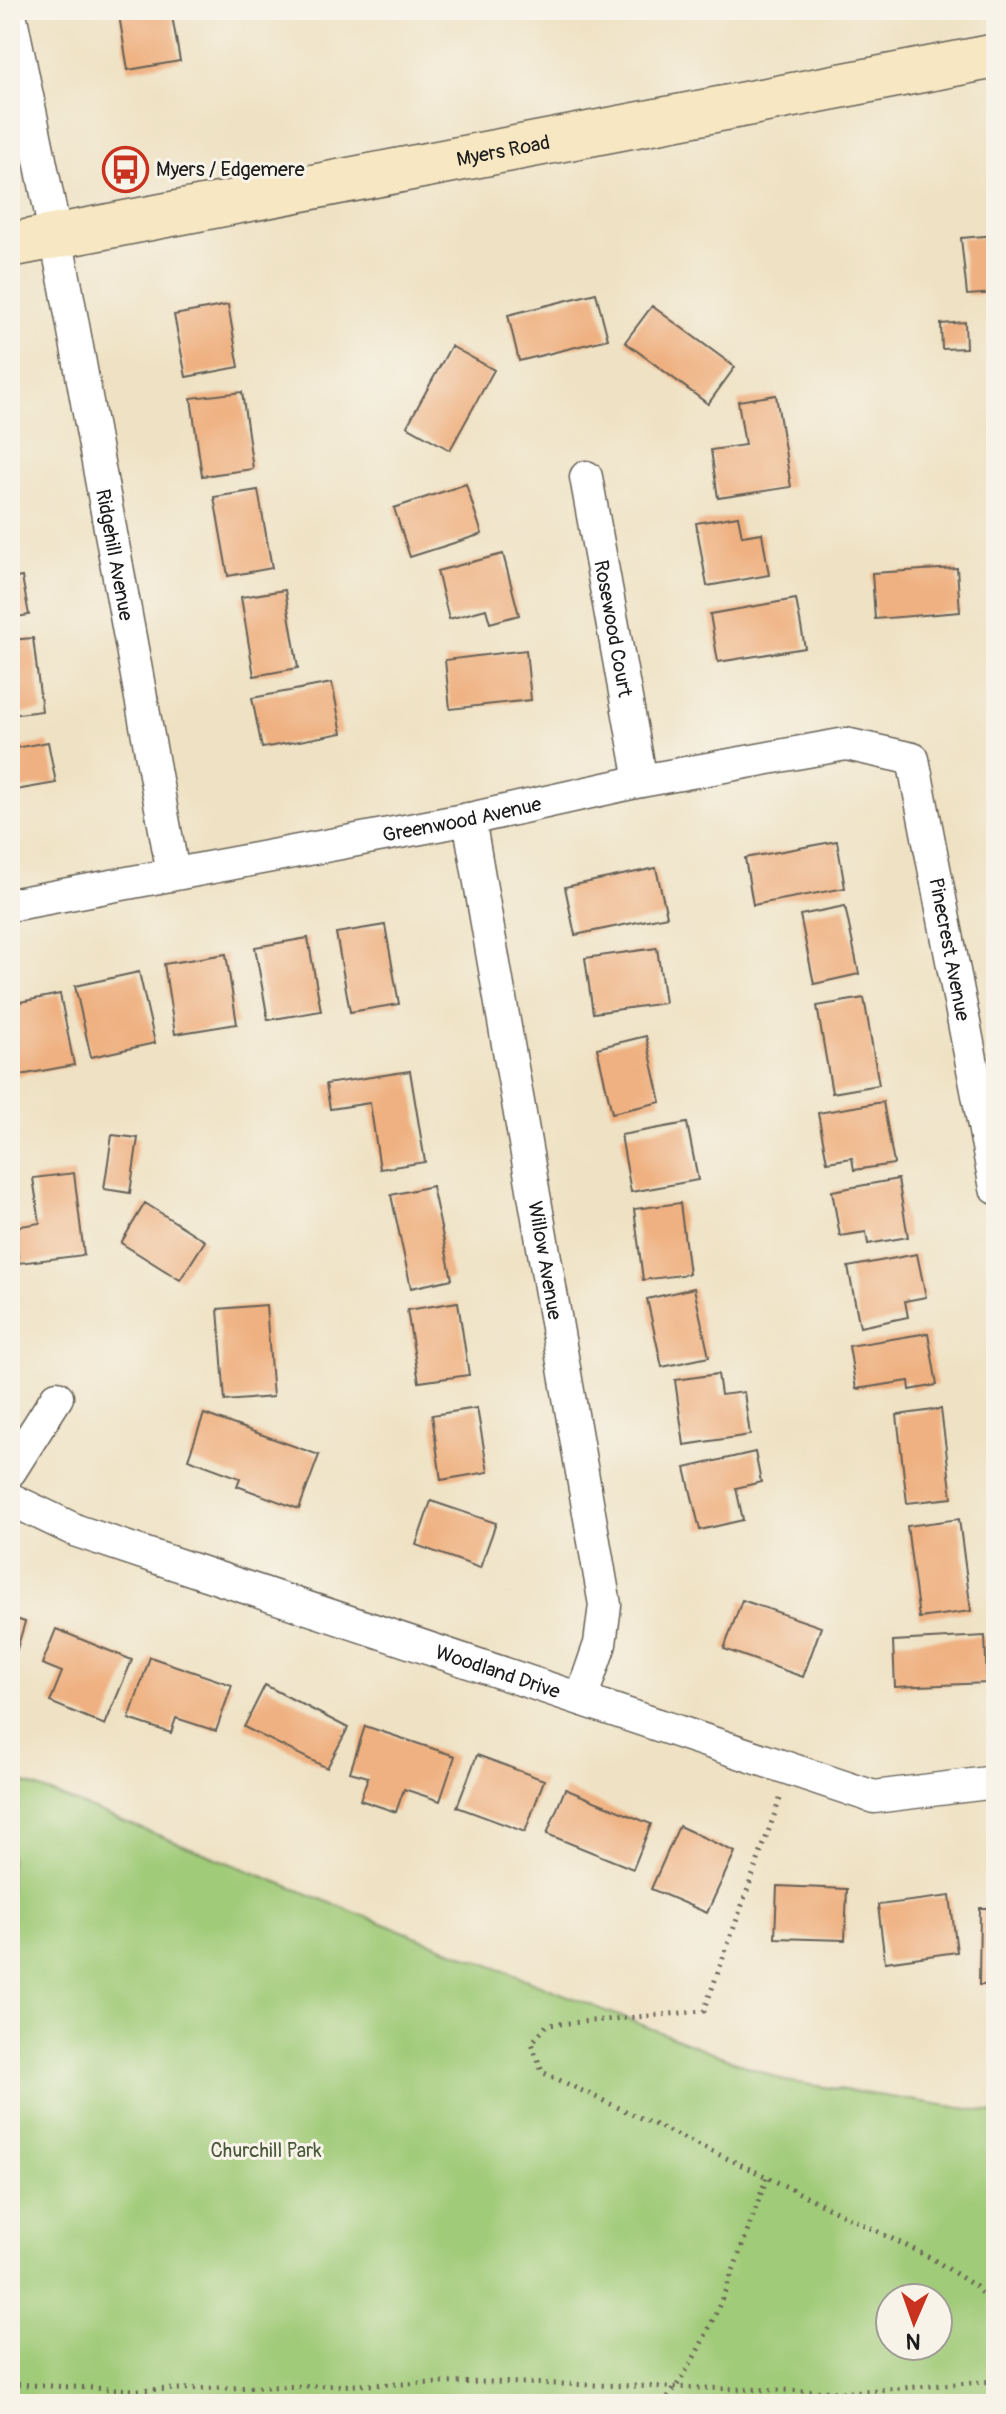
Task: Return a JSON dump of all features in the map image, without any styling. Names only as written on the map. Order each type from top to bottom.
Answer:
[{"type":"main road","name":"Myers Road","points":[[10,245],[996,56]]},
{"type":"street","name":"Ridgehill Avenue","points":[[10,13],[55,237],[173,873]]},
{"type":"street","name":"Rosewood Court","points":[[586,477],[641,781]]},
{"type":"street","name":"Greenwood Avenue","points":[[10,905],[469,819],[641,781],[846,744],[913,759]]},
{"type":"street","name":"Pinecrest Avenue","points":[[913,759],[996,1188]]},
{"type":"street","name":"Willow Avenue","points":[[469,819],[605,1605],[600,1644],[581,1699]]},
{"type":"street","points":[[10,1471],[57,1397]]},
{"type":"street","name":"Woodland Drive","points":[[10,1499],[77,1531],[874,1797],[996,1782]]},
{"type":"path","points":[[790,1770],[704,2011],[547,2025],[532,2043],[542,2072],[931,2258],[975,2286],[996,2309]]},
{"type":"path","points":[[663,2404],[678,2386],[701,2345],[767,2177]]},
{"type":"path","points":[[10,2384],[135,2390],[488,2382],[849,2392],[996,2381]]},
{"type":"green space","name":"Churchill Park","points":[[10,1777],[785,2081],[996,2113],[996,2404],[10,2404]]},
{"type":"building","points":[[171,10],[180,61],[128,70],[119,15]]},
{"type":"building","points":[[996,235],[996,293],[967,295],[961,238]]},
{"type":"building","points":[[596,293],[608,339],[519,361],[508,315]]},
{"type":"building","points":[[228,305],[239,367],[186,377],[174,315]]},
{"type":"building","points":[[652,306],[735,367],[708,404],[625,342]]},
{"type":"building","points":[[965,322],[966,348],[942,349],[941,324]]},
{"type":"building","points":[[451,346],[494,370],[450,450],[407,426]]},
{"type":"building","points":[[242,392],[253,469],[202,476],[191,398]]},
{"type":"building","points":[[776,395],[791,487],[718,498],[711,450],[745,445],[738,401]]},
{"type":"building","points":[[466,484],[482,534],[410,557],[394,508]]},
{"type":"building","points":[[258,490],[272,568],[228,576],[214,497]]},
{"type":"building","points":[[738,516],[742,536],[762,533],[769,575],[707,586],[696,523]]},
{"type":"building","points":[[503,554],[519,615],[490,623],[486,609],[449,619],[437,571]]},
{"type":"building","points":[[957,568],[960,612],[875,619],[872,573]]},
{"type":"building","points":[[22,577],[29,615],[10,618],[10,579]]},
{"type":"building","points":[[285,590],[298,668],[254,676],[241,597]]},
{"type":"building","points":[[796,599],[805,648],[718,662],[710,614]]},
{"type":"building","points":[[33,638],[42,711],[10,715],[10,640]]},
{"type":"building","points":[[526,650],[531,700],[450,709],[445,660]]},
{"type":"building","points":[[332,683],[342,733],[262,748],[252,698]]},
{"type":"building","points":[[48,742],[56,783],[10,791],[10,749]]},
{"type":"building","points":[[837,841],[845,888],[753,905],[745,858]]},
{"type":"building","points":[[656,868],[667,916],[575,935],[565,887]]},
{"type":"building","points":[[845,906],[859,974],[814,984],[800,915]]},
{"type":"building","points":[[385,925],[399,1004],[350,1012],[336,933]]},
{"type":"building","points":[[308,938],[321,1011],[268,1020],[255,947]]},
{"type":"building","points":[[657,948],[665,1003],[593,1013],[585,958]]},
{"type":"building","points":[[226,954],[237,1024],[175,1034],[164,964]]},
{"type":"building","points":[[139,972],[155,1043],[91,1057],[75,986]]},
{"type":"building","points":[[60,994],[74,1065],[10,1077],[10,1004]]},
{"type":"building","points":[[864,998],[879,1085],[832,1093],[817,1006]]},
{"type":"building","points":[[646,1036],[661,1102],[612,1113],[597,1048]]},
{"type":"building","points":[[410,1071],[425,1162],[380,1169],[370,1103],[330,1109],[326,1084]]},
{"type":"building","points":[[883,1102],[894,1164],[854,1170],[852,1158],[827,1162],[818,1113]]},
{"type":"building","points":[[687,1123],[698,1180],[631,1192],[621,1135]]},
{"type":"building","points":[[112,1135],[138,1138],[130,1193],[104,1189]]},
{"type":"building","points":[[74,1173],[84,1255],[19,1263],[14,1227],[40,1223],[33,1178]]},
{"type":"building","points":[[898,1179],[908,1237],[868,1244],[866,1232],[840,1236],[832,1191]]},
{"type":"building","points":[[432,1186],[452,1279],[411,1288],[391,1195]]},
{"type":"building","points":[[145,1203],[205,1241],[180,1280],[121,1243]]},
{"type":"building","points":[[680,1203],[689,1274],[643,1280],[634,1209]]},
{"type":"building","points":[[917,1254],[926,1297],[905,1301],[908,1317],[860,1327],[848,1267]]},
{"type":"building","points":[[694,1288],[709,1357],[662,1367],[647,1299]]},
{"type":"building","points":[[458,1302],[469,1375],[419,1382],[407,1310]]},
{"type":"building","points":[[266,1305],[273,1397],[225,1401],[218,1309]]},
{"type":"building","points":[[928,1333],[937,1385],[910,1390],[909,1381],[856,1389],[849,1346]]},
{"type":"building","points":[[718,1374],[721,1395],[744,1392],[750,1435],[684,1445],[675,1380]]},
{"type":"building","points":[[477,1408],[488,1472],[441,1480],[432,1415]]},
{"type":"building","points":[[941,1409],[952,1498],[907,1503],[897,1415]]},
{"type":"building","points":[[204,1414],[319,1455],[299,1509],[237,1486],[240,1478],[188,1459]]},
{"type":"building","points":[[755,1452],[761,1482],[736,1488],[743,1520],[700,1530],[685,1468]]},
{"type":"building","points":[[431,1501],[496,1523],[480,1568],[416,1545]]},
{"type":"building","points":[[959,1519],[971,1611],[919,1618],[907,1526]]},
{"type":"building","points":[[742,1600],[821,1627],[803,1677],[724,1649]]},
{"type":"building","points":[[10,1617],[25,1622],[11,1669],[10,1669]]},
{"type":"building","points":[[56,1629],[132,1660],[105,1725],[50,1702],[62,1672],[42,1664]]},
{"type":"building","points":[[985,1636],[987,1683],[895,1687],[893,1641]]},
{"type":"building","points":[[150,1657],[232,1685],[216,1731],[176,1718],[171,1733],[129,1719]]},
{"type":"building","points":[[265,1685],[348,1728],[327,1768],[244,1727]]},
{"type":"building","points":[[365,1726],[455,1756],[440,1801],[404,1789],[396,1812],[360,1800],[368,1777],[350,1772]]},
{"type":"building","points":[[477,1755],[544,1780],[525,1832],[457,1807]]},
{"type":"building","points":[[565,1789],[651,1824],[633,1869],[547,1834]]},
{"type":"building","points":[[679,1826],[735,1852],[707,1913],[651,1889]]},
{"type":"building","points":[[777,1886],[847,1889],[845,1940],[775,1938]]},
{"type":"building","points":[[950,1896],[957,1952],[885,1962],[878,1905]]},
{"type":"building","points":[[980,1908],[996,1908],[996,1985],[979,1985]]},
{"type":"place","name":"Myers / Edgemere","points":[[125,169]]}]
